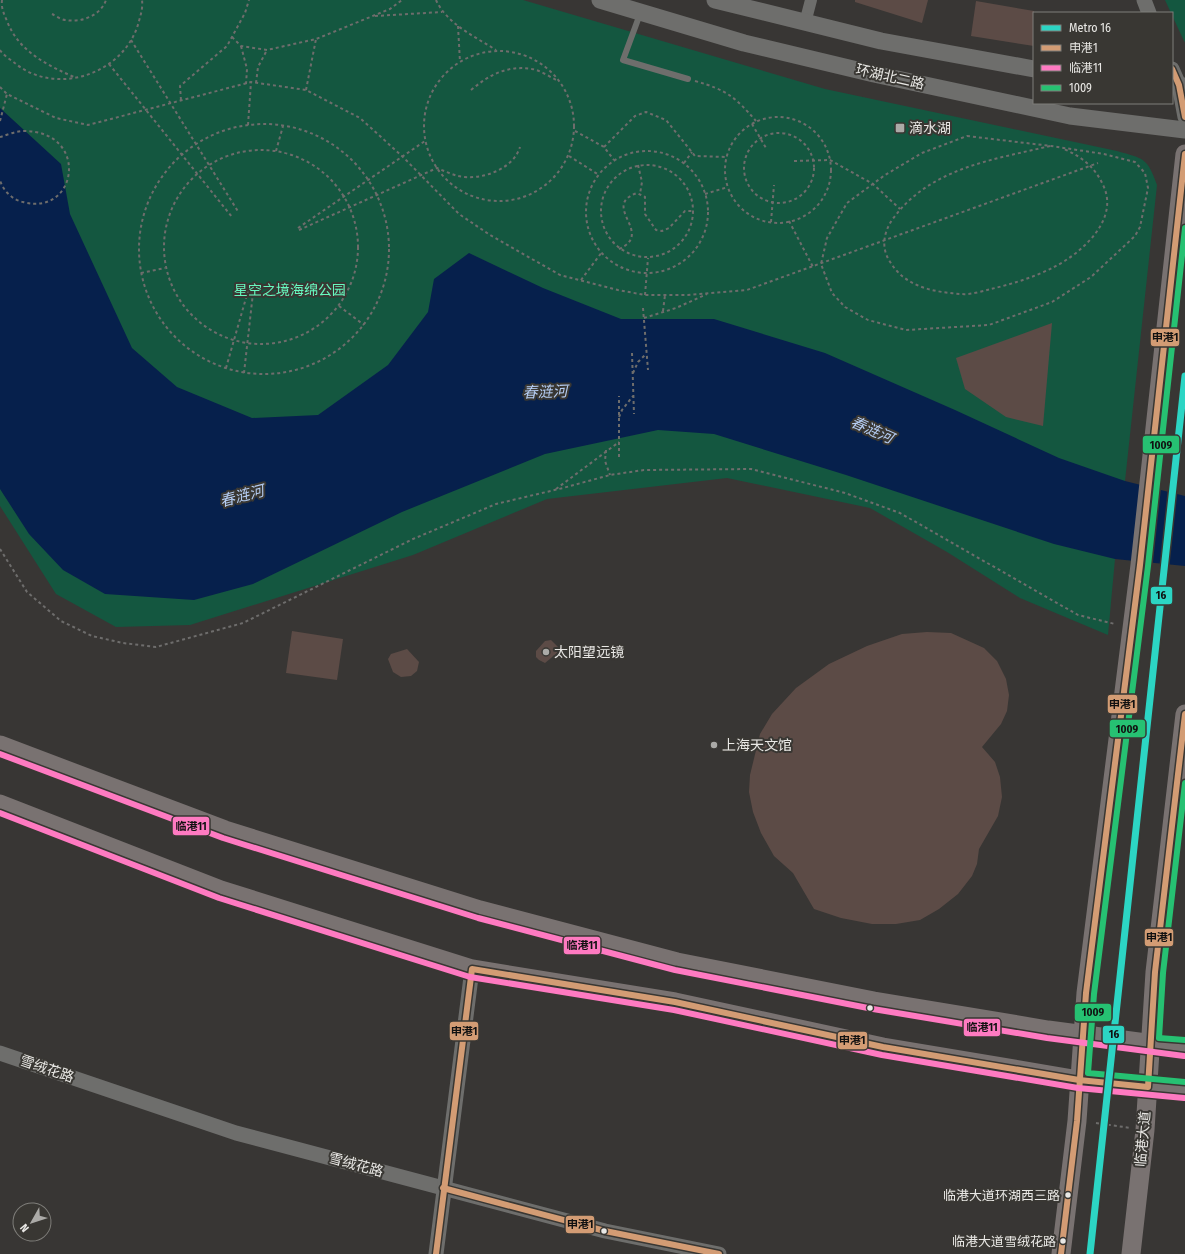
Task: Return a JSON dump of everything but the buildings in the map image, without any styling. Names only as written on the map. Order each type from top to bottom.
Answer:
[{"type":"main road","name":"环湖北二路","points":[[600,0],[744,43],[1055,113],[1185,130]]},
{"type":"main road","points":[[715,0],[881,41],[1033,69]]},
{"type":"main road","points":[[1061,1254],[1077,1121],[1082,1035],[1140,565],[1185,154]]},
{"type":"main road","name":"临港大道","points":[[1131,1254],[1145,1130],[1155,972],[1185,714]]},
{"type":"main road","points":[[0,745],[225,830],[480,910],[678,962],[874,1001],[1082,1035],[1185,1048]]},
{"type":"main road","points":[[0,804],[221,890],[472,969],[675,1002],[883,1047],[1079,1080],[1185,1090]]},
{"type":"street","points":[[806,23],[811,0]]},
{"type":"street","points":[[1144,0],[1149,12]]},
{"type":"street","points":[[1173,70],[1179,85],[1185,117]]},
{"type":"street","points":[[436,1254],[443,1188],[472,969]]},
{"type":"street","name":"雪绒花路","points":[[0,1052],[236,1133],[605,1231],[719,1254]]},
{"type":"lane","points":[[640,12],[623,60],[688,79]]},
{"type":"path","points":[[2,0],[1,6],[11,32],[29,53],[43,64],[77,79]]},
{"type":"path","points":[[52,14],[66,20],[77,21],[93,16],[104,7],[106,0]]},
{"type":"path","points":[[0,50],[24,70],[50,79],[77,79],[102,70],[122,53],[137,31],[143,6],[142,0]]},
{"type":"path","points":[[181,100],[180,86],[227,46],[245,13],[249,0]]},
{"type":"path","points":[[241,46],[267,50],[316,39],[390,9],[402,0]]},
{"type":"path","points":[[436,0],[442,12],[458,26],[497,50]]},
{"type":"path","points":[[373,16],[442,12]]},
{"type":"path","points":[[458,26],[460,62]]},
{"type":"path","points":[[232,37],[241,46],[247,69],[246,84]]},
{"type":"path","points":[[306,90],[316,39]]},
{"type":"path","points":[[131,40],[239,213]]},
{"type":"path","points":[[256,83],[258,67],[267,50]]},
{"type":"path","points":[[497,50],[519,53],[543,64],[561,82],[572,105],[575,131],[569,156],[555,178],[534,193],[512,201],[487,201],[464,193],[445,179],[431,159],[425,141],[424,112],[432,89],[447,70],[469,56],[497,50]]},
{"type":"path","points":[[109,64],[232,217]]},
{"type":"path","points":[[471,90],[488,76],[503,70],[532,69],[561,82]]},
{"type":"path","points":[[688,79],[726,92],[742,105],[756,121]]},
{"type":"path","points":[[248,125],[251,82]]},
{"type":"path","points":[[0,87],[7,94],[56,118],[88,124],[251,82],[306,90],[360,118],[421,175],[458,214],[490,235],[560,275],[645,295],[747,290],[1098,163]]},
{"type":"path","points":[[0,121],[7,94]]},
{"type":"path","points":[[604,147],[636,116],[646,112],[666,120],[695,156],[727,157]]},
{"type":"path","points":[[773,117],[790,118],[806,124],[819,136],[828,151],[831,168],[829,185],[822,200],[810,212],[794,220],[771,222],[759,219],[744,210],[732,197],[728,187],[726,180],[727,157],[731,145],[741,131],[756,121],[773,117]]},
{"type":"path","points":[[268,124],[283,126],[308,132],[326,141],[343,152],[368,180],[376,195],[385,219],[389,239],[389,259],[386,279],[380,298],[364,325],[341,349],[323,360],[304,368],[283,374],[262,375],[244,373],[226,368],[201,358],[184,346],[156,313],[147,294],[141,273],[138,252],[140,231],[144,210],[153,191],[163,174],[182,154],[210,136],[228,129],[248,125],[268,124]]},
{"type":"path","points":[[752,124],[766,148]]},
{"type":"path","points":[[276,151],[283,126]]},
{"type":"path","points":[[0,137],[23,131],[48,135],[58,141],[65,150],[69,160],[70,171],[62,192],[43,204],[30,204],[18,201],[8,194],[0,180]]},
{"type":"path","points":[[575,131],[604,147],[614,160]]},
{"type":"path","points":[[775,133],[786,133],[797,138],[806,146],[813,160],[813,178],[808,189],[799,197],[789,202],[766,201],[756,195],[748,186],[744,175],[744,163],[747,152],[760,138],[775,133]]},
{"type":"path","points":[[967,136],[1062,148],[1104,154],[1135,162],[1145,173],[1148,188],[1140,227],[1135,236],[1091,277],[1052,302],[989,325],[906,330],[868,320],[845,307],[832,293],[821,264],[827,238],[847,203],[873,184],[922,153],[967,136]]},
{"type":"path","points":[[425,141],[298,229],[437,168],[458,176],[483,176],[508,165],[518,153],[520,147]]},
{"type":"path","points":[[1051,146],[968,166],[931,183],[900,209],[888,227],[884,240],[885,254],[895,271],[912,282],[933,292],[966,294],[1007,286],[1054,267],[1076,252],[1098,230],[1106,213],[1107,192],[1091,166],[1078,155],[1062,148]]},
{"type":"path","points":[[248,150],[276,151],[295,156],[309,162],[322,171],[338,188],[350,208],[355,223],[358,254],[351,285],[339,306],[323,323],[296,338],[281,343],[250,344],[230,340],[206,328],[194,318],[174,293],[166,268],[163,247],[168,216],[178,195],[193,177],[218,159],[248,150]]},
{"type":"path","points":[[651,151],[670,155],[684,163],[699,180],[705,194],[708,217],[704,236],[694,252],[679,264],[659,272],[638,272],[618,265],[602,252],[591,234],[586,214],[589,193],[599,175],[614,160],[632,152],[651,151]]},
{"type":"path","points":[[684,163],[692,152]]},
{"type":"path","points":[[569,156],[599,175]]},
{"type":"path","points":[[794,161],[830,160],[873,184],[900,209]]},
{"type":"path","points":[[638,165],[642,182],[640,194]]},
{"type":"path","points":[[638,165],[653,165],[668,170],[681,179],[689,192],[693,211],[693,222],[687,236],[676,248],[663,255],[648,258],[633,256],[619,249],[609,238],[602,224],[600,209],[604,194],[612,181],[623,171],[638,165]]},
{"type":"path","points":[[771,222],[774,186]]},
{"type":"path","points":[[705,194],[728,187]]},
{"type":"path","points":[[619,249],[629,244],[632,232],[623,206],[626,199],[637,193],[645,197],[645,214],[656,230],[662,232],[669,228],[685,211],[693,211]]},
{"type":"path","points":[[789,221],[813,267]]},
{"type":"path","points":[[582,280],[602,252]]},
{"type":"path","points":[[645,295],[648,258]]},
{"type":"path","points":[[141,273],[166,268]]},
{"type":"path","points":[[226,368],[248,291]]},
{"type":"path","points":[[244,373],[253,293]]},
{"type":"path","points":[[644,318],[676,308],[710,293]]},
{"type":"path","points":[[663,312],[665,295]]},
{"type":"path","points":[[339,306],[364,325]]},
{"type":"path","points":[[643,308],[648,370]]},
{"type":"path","points":[[632,353],[634,414]]},
{"type":"path","points":[[632,376],[635,368],[647,353]]},
{"type":"path","points":[[619,419],[622,410],[633,395]]},
{"type":"path","points":[[619,396],[619,456]]},
{"type":"path","points":[[554,490],[606,450],[619,442]]},
{"type":"path","points":[[606,450],[605,461],[610,475]]},
{"type":"path","points":[[0,550],[27,592],[61,621],[92,636],[123,643],[156,647],[243,623],[413,539],[496,504],[610,475],[644,470],[751,469],[844,493],[900,513],[1078,615],[1115,624]]},
{"type":"path","points":[[1096,1123],[1131,1128]]},
{"type":"green space","name":"星空之境海绵公园","points":[[0,0],[523,0],[825,89],[1117,151],[1143,160],[1154,176],[1157,185],[1125,481],[1115,559],[1108,635],[1020,598],[947,552],[870,508],[727,478],[547,499],[413,555],[190,625],[116,627],[56,594],[0,506]]},
{"type":"green space","points":[[1165,0],[1185,0],[1185,42],[1173,17],[1173,12],[1171,12]]},
{"type":"water","name":"春涟河","points":[[0,108],[61,164],[70,214],[132,348],[177,387],[252,418],[318,415],[388,365],[428,312],[434,279],[469,253],[543,288],[621,319],[714,319],[825,353],[955,410],[1059,458],[1125,481],[1185,496],[1185,566],[1115,559],[1054,544],[846,475],[714,434],[658,430],[545,454],[402,512],[253,584],[194,600],[105,594],[63,570],[29,534],[0,489]]},
{"type":"metro line","name":"16","points":[[1090,1254],[1185,376]]},
{"type":"transit line","name":"申港1","points":[[1173,71],[1179,85],[1185,117]]},
{"type":"transit line","name":"申港1","points":[[1061,1254],[1077,1121],[1086,993],[1140,565],[1185,154]]},
{"type":"transit line","name":"1009","points":[[1185,228],[1148,566],[1094,994],[1088,1073],[1185,1082]]},
{"type":"transit line","name":"申港1","points":[[436,1254],[472,969],[675,1002],[883,1047],[1079,1080],[1148,1087],[1155,972],[1185,714]]},
{"type":"transit line","name":"临港11","points":[[0,754],[223,838],[478,918],[675,970],[873,1009],[1047,1038],[1184,1056]]},
{"type":"transit line","name":"1009","points":[[1185,783],[1163,973],[1159,1038],[1185,1040]]},
{"type":"transit line","name":"临港11","points":[[0,813],[219,898],[470,977],[674,1010],[882,1055],[1078,1088],[1184,1098]]},
{"type":"transit line","name":"申港1","points":[[443,1188],[605,1231],[719,1254]]},
{"type":"place","name":"滴水湖","points":[[900,128]]},
{"type":"place","name":"太阳望远镜","points":[[546,652]]},
{"type":"place","name":"上海天文馆","points":[[714,745]]},
{"type":"place","name":"临港大道环湖西三路","points":[[1068,1195]]},
{"type":"place","name":"临港大道雪绒花路","points":[[1063,1241]]}]
